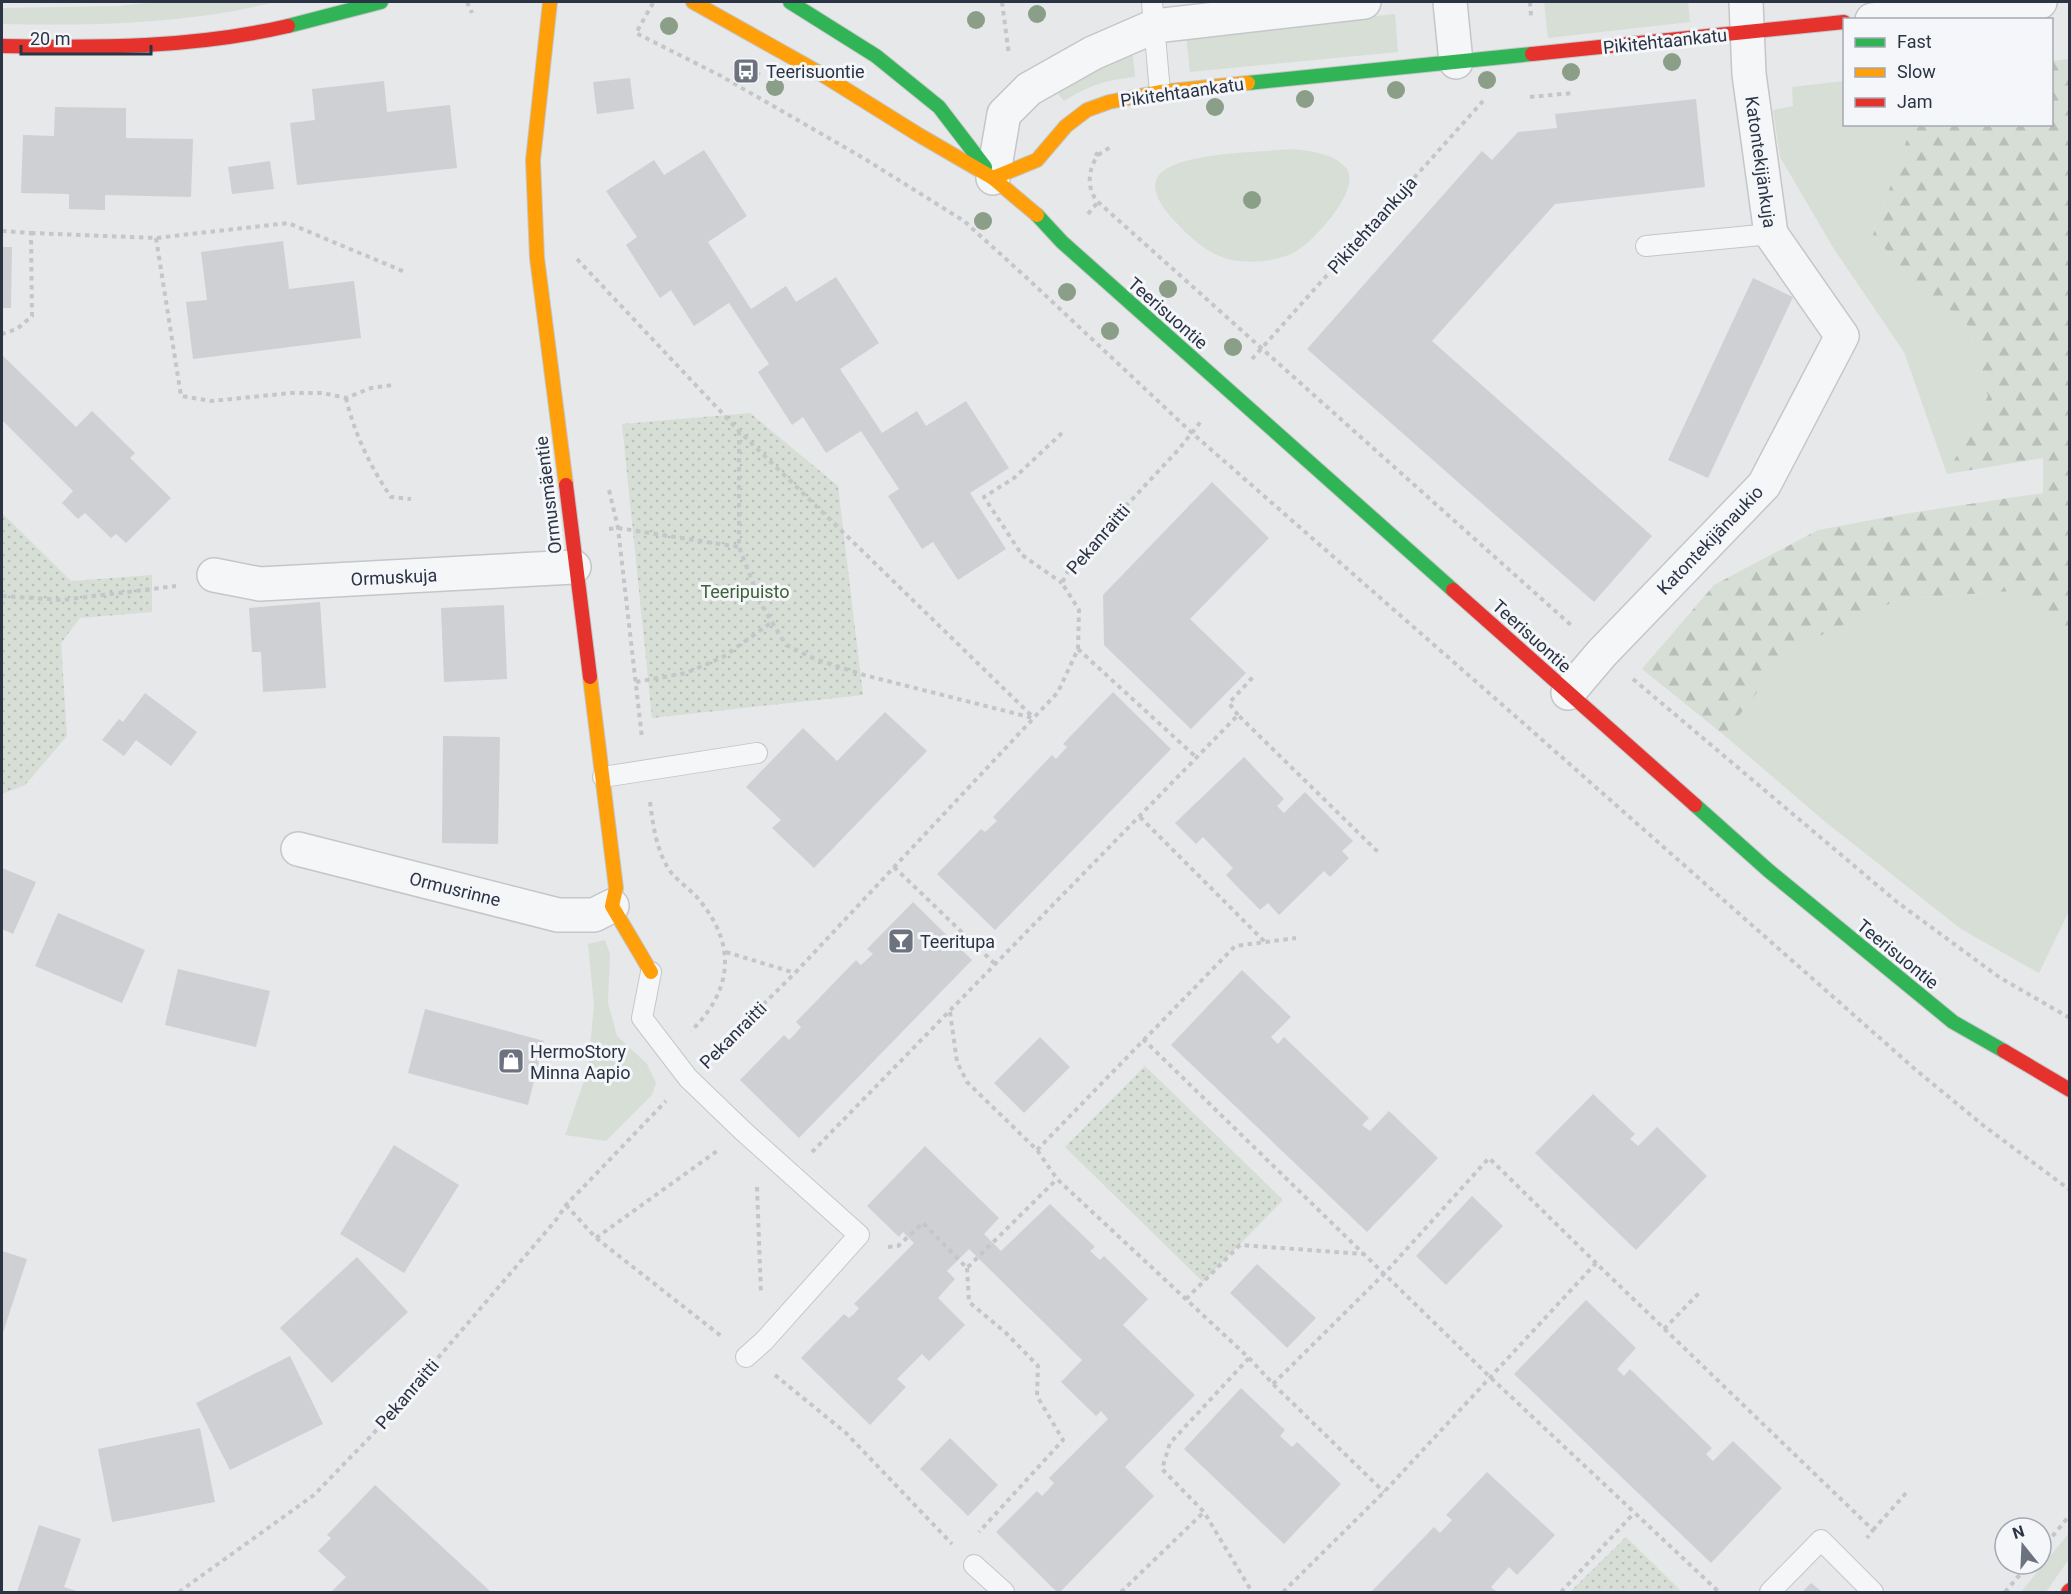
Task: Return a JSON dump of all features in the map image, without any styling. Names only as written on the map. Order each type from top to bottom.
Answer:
[{"type":"main road","points":[[2,46],[126,48],[200,42],[297,24],[381,2]]},
{"type":"main road","name":"Ormusmäentie","points":[[550,2],[534,160],[537,258],[616,888],[612,906]]},
{"type":"main road","name":"Teerisuontie","points":[[693,2],[818,72],[993,178],[1043,220],[1076,255],[1768,871],[1953,1022],[2070,1090]]},
{"type":"main road","name":"Teerisuontie","points":[[790,2],[876,56],[939,107],[993,178]]},
{"type":"main road","name":"Pikitehtaankatu","points":[[993,178],[1037,160],[1066,126],[1087,110],[1109,102],[1160,92],[1456,62],[1747,17],[1843,22]]},
{"type":"main road","points":[[612,906],[651,972]]},
{"type":"street","points":[[993,178],[1004,114],[1029,89],[1093,53],[1154,14],[1364,2]]},
{"type":"street","points":[[1450,2],[1456,62]]},
{"type":"street","points":[[1891,18],[2040,2]]},
{"type":"street","name":"Katontekijänkuja","points":[[1747,17],[1749,74],[1770,234],[1842,336]]},
{"type":"street","name":"Katontekijänaukio","points":[[1568,693],[1602,653],[1764,485],[1842,336]]},
{"type":"street","name":"Ormuskuja","points":[[214,574],[260,584],[574,567]]},
{"type":"street","name":"Ormusrinne","points":[[297,849],[558,915],[594,915],[612,906]]},
{"type":"lane","points":[[1154,14],[1160,92]]},
{"type":"lane","points":[[1646,246],[1770,234]]},
{"type":"lane","points":[[603,777],[757,753]]},
{"type":"lane","points":[[651,972],[642,1018],[688,1078],[859,1235],[764,1341],[746,1357]]},
{"type":"lane","points":[[1770,1593],[1821,1540],[1873,1593]]},
{"type":"lane","points":[[967,1559],[1004,1593]]},
{"type":"path","points":[[467,2],[472,14]]},
{"type":"path","points":[[654,2],[636,33],[722,76],[865,159],[964,221],[1191,432],[1916,1070],[1984,1126],[2070,1190]]},
{"type":"path","points":[[1002,2],[1011,71],[1029,89]]},
{"type":"path","name":"Pikitehtaankuja","points":[[1260,349],[1484,101]]},
{"type":"path","points":[[1066,126],[1098,155],[1090,175],[1094,197],[1260,349],[1602,653],[1898,902],[1998,977],[2070,1018]]},
{"type":"path","points":[[2,231],[156,238],[288,223],[405,272]]},
{"type":"path","points":[[2,334],[17,329],[32,316],[31,233]]},
{"type":"path","points":[[156,238],[181,396],[212,401],[291,393],[322,393],[346,398],[371,388],[393,385]]},
{"type":"path","points":[[571,253],[739,431],[1034,718]]},
{"type":"path","points":[[346,398],[350,417],[378,478],[391,497],[411,498]]},
{"type":"path","points":[[739,431],[739,547],[761,604],[786,645],[815,659],[864,675],[1034,718]]},
{"type":"path","name":"Pekanraitti","points":[[179,1593],[314,1495],[373,1434],[556,1220],[566,1205],[688,1078],[795,973],[1058,692],[1078,649],[1079,610],[1062,583],[1071,565],[1179,449],[1191,432]]},
{"type":"path","points":[[1062,433],[1014,478],[984,496],[1022,555],[1062,583]]},
{"type":"path","points":[[607,484],[618,528],[652,824],[659,850],[669,870],[700,901],[720,931],[726,952],[724,983],[715,1002],[699,1023],[669,1052]]},
{"type":"path","points":[[618,528],[739,547]]},
{"type":"path","points":[[2,596],[62,600],[171,587],[214,574]]},
{"type":"path","points":[[636,682],[686,674],[723,657],[772,622]]},
{"type":"path","points":[[1078,649],[1197,758]]},
{"type":"path","points":[[1253,676],[1229,703],[1238,716],[1379,853]]},
{"type":"path","points":[[791,1174],[1238,716]]},
{"type":"path","points":[[1140,817],[1266,942]]},
{"type":"path","points":[[894,867],[995,964]]},
{"type":"path","points":[[1037,1150],[1235,946],[1296,938]]},
{"type":"path","points":[[726,952],[795,973]]},
{"type":"path","points":[[950,1011],[957,1062],[968,1082],[1037,1150],[1057,1179],[1249,1358],[1384,1492]]},
{"type":"path","points":[[1143,1039],[1490,1377],[1719,1593]]},
{"type":"path","points":[[596,1238],[749,1136],[764,1341]]},
{"type":"path","points":[[1273,1384],[1384,1274],[1489,1158],[1873,1530]]},
{"type":"path","points":[[967,1268],[1057,1179]]},
{"type":"path","points":[[566,1205],[596,1238],[746,1357],[766,1367],[846,1433],[967,1559],[1063,1440],[1037,1396],[1038,1366],[969,1302],[967,1268],[923,1223],[908,1237]]},
{"type":"path","points":[[1186,1299],[1240,1245],[1364,1254]]},
{"type":"path","points":[[1283,1593],[1384,1492],[1596,1263]]},
{"type":"path","points":[[1665,1329],[1701,1291]]},
{"type":"path","points":[[1249,1358],[1170,1443],[1162,1469],[1204,1512],[1252,1593]]},
{"type":"path","points":[[1846,1565],[1907,1492]]},
{"type":"path","points":[[1121,1593],[1204,1512]]},
{"type":"path","points":[[1561,1593],[1634,1513]]},
{"type":"path","points":[[2053,1536],[2070,1515]]},
{"type":"path","points":[[2005,1593],[2019,1576]]},
{"type":"green space","points":[[158,2],[275,2],[207,15],[139,22],[2,24],[2,8],[118,6]]},
{"type":"green space","points":[[1544,2],[1688,2],[1690,22],[1548,38]]},
{"type":"green space","points":[[1395,14],[1398,52],[1190,72],[1186,36]]},
{"type":"green space","points":[[1132,48],[1135,77],[1098,84],[1064,101],[1056,91]]},
{"type":"green space","points":[[2069,59],[2069,631],[2013,591],[1900,599],[1791,649],[1724,735],[1642,669],[1714,585],[1818,530],[1910,513],[2043,493],[2043,458],[1947,474],[1988,396],[1966,322],[1915,283],[1873,235],[1912,126],[2053,126],[2053,61]]},
{"type":"green space","points":[[1843,81],[1843,126],[1912,126],[1873,235],[1915,283],[1966,322],[1988,396],[1947,474],[1904,352],[1834,249],[1780,157],[1773,110],[1793,106],[1792,87]]},
{"type":"green space","points":[[1292,149],[1321,154],[1341,163],[1346,168],[1349,177],[1348,189],[1333,214],[1313,238],[1295,252],[1271,260],[1236,261],[1211,252],[1196,242],[1166,211],[1155,188],[1162,172],[1188,160],[1224,154]]},
{"type":"green space","name":"Teeripuisto","points":[[750,413],[838,486],[863,695],[652,718],[622,424]]},
{"type":"green space","points":[[2,513],[71,581],[152,575],[152,612],[80,618],[61,643],[67,736],[25,785],[2,794]]},
{"type":"green space","points":[[2013,591],[2069,631],[2069,911],[2039,973],[1961,929],[1823,820],[1724,735],[1791,649],[1900,599]]},
{"type":"green space","points":[[605,940],[610,954],[608,1003],[617,1036],[647,1064],[656,1083],[652,1095],[606,1141],[565,1135],[588,1070],[594,1005],[588,944]]},
{"type":"green space","points":[[1145,1066],[1283,1200],[1203,1282],[1065,1147]]},
{"type":"green space","points":[[2069,1533],[2069,1559],[2046,1592],[2021,1592],[2034,1576],[2053,1576],[2053,1553]]},
{"type":"green space","points":[[1626,1537],[1682,1592],[1570,1592]]},
{"type":"building","points":[[736,61],[761,73],[756,82],[732,69]]},
{"type":"building","points":[[630,78],[634,109],[597,114],[593,82]]},
{"type":"building","points":[[384,81],[387,112],[450,105],[457,168],[297,185],[290,123],[315,120],[312,89]]},
{"type":"building","points":[[1696,99],[1705,187],[1555,204],[1432,341],[1652,536],[1594,602],[1307,349],[1482,151],[1492,160],[1518,132],[1557,128],[1555,114]]},
{"type":"building","points":[[55,107],[126,108],[126,138],[193,139],[191,197],[105,195],[105,210],[69,209],[69,194],[21,193],[23,135],[54,136]]},
{"type":"building","points":[[704,150],[747,216],[708,242],[751,309],[786,286],[796,302],[836,277],[879,343],[840,369],[882,433],[917,411],[926,426],[966,401],[1009,468],[970,493],[1006,549],[958,580],[933,542],[922,549],[888,496],[899,489],[861,431],[826,453],[803,417],[792,425],[758,372],[769,364],[729,303],[694,326],[671,290],[660,298],[626,245],[637,237],[606,191],[654,160],[664,175]]},
{"type":"building","points":[[270,161],[274,189],[232,194],[228,167]]},
{"type":"building","points":[[283,241],[289,289],[354,281],[361,338],[193,359],[186,302],[207,300],[201,252]]},
{"type":"building","points":[[2,247],[12,247],[11,308],[2,308]]},
{"type":"building","points":[[1753,278],[1793,297],[1708,478],[1668,460]]},
{"type":"building","points":[[2,355],[76,427],[92,411],[135,453],[130,458],[171,498],[126,543],[116,534],[111,538],[85,513],[78,519],[62,503],[73,491],[2,420]]},
{"type":"building","points":[[1212,482],[1269,538],[1190,619],[1246,673],[1191,729],[1104,645],[1103,595]]},
{"type":"building","points":[[320,602],[326,688],[263,692],[261,652],[252,652],[249,608]]},
{"type":"building","points":[[504,605],[507,679],[444,682],[441,608]]},
{"type":"building","points":[[1113,692],[1171,749],[995,930],[937,874],[981,829],[985,832],[997,821],[993,817],[1052,755],[1056,759],[1067,747],[1063,744]]},
{"type":"building","points":[[145,693],[197,732],[171,766],[136,740],[124,756],[102,740],[119,719],[123,722]]},
{"type":"building","points":[[885,712],[927,751],[814,868],[772,828],[781,820],[746,787],[803,728],[837,761]]},
{"type":"building","points":[[443,736],[500,737],[498,844],[442,843]]},
{"type":"building","points":[[1244,757],[1284,799],[1277,806],[1284,813],[1305,792],[1353,841],[1342,851],[1349,858],[1330,877],[1324,871],[1279,915],[1268,903],[1260,910],[1226,875],[1233,868],[1203,837],[1196,844],[1175,823]]},
{"type":"building","points":[[2,868],[36,882],[13,934],[2,929]]},
{"type":"building","points":[[913,902],[972,960],[799,1138],[740,1080],[784,1035],[789,1040],[795,1034],[801,1027],[796,1022],[856,960],[861,965],[873,954],[867,949]]},
{"type":"building","points":[[58,913],[145,950],[122,1003],[35,966]]},
{"type":"building","points":[[178,969],[270,991],[256,1047],[165,1025]]},
{"type":"building","points":[[1242,970],[1291,1017],[1271,1037],[1278,1044],[1284,1037],[1369,1118],[1362,1125],[1370,1131],[1389,1111],[1438,1158],[1367,1232],[1171,1045]]},
{"type":"building","points":[[425,1009],[544,1041],[528,1105],[408,1073]]},
{"type":"building","points":[[1040,1037],[1070,1067],[1024,1113],[994,1083]]},
{"type":"building","points":[[1593,1094],[1635,1134],[1630,1139],[1638,1146],[1657,1127],[1707,1176],[1636,1250],[1535,1153]]},
{"type":"building","points":[[394,1145],[459,1185],[404,1273],[340,1234]]},
{"type":"building","points":[[925,1146],[999,1218],[984,1234],[1001,1251],[1050,1204],[1095,1247],[1090,1251],[1100,1260],[1104,1256],[1148,1299],[1123,1325],[1195,1395],[1125,1467],[1154,1496],[1060,1592],[1057,1592],[996,1532],[1037,1491],[1042,1496],[1048,1490],[1054,1483],[1049,1478],[1108,1419],[1101,1411],[1096,1416],[1061,1382],[1082,1360],[969,1249],[947,1271],[955,1279],[938,1298],[965,1325],[929,1361],[922,1354],[897,1379],[906,1387],[870,1425],[801,1358],[844,1314],[849,1318],[854,1314],[859,1308],[854,1304],[914,1243],[903,1232],[899,1237],[867,1206]]},
{"type":"building","points":[[1472,1196],[1503,1226],[1446,1285],[1416,1256]]},
{"type":"building","points":[[2,1251],[27,1259],[2,1336]]},
{"type":"building","points":[[357,1257],[408,1312],[332,1383],[280,1328]]},
{"type":"building","points":[[1257,1264],[1316,1318],[1287,1348],[1230,1293]]},
{"type":"building","points":[[1586,1300],[1636,1348],[1617,1369],[1624,1376],[1630,1369],[1712,1448],[1706,1454],[1713,1461],[1733,1441],[1782,1488],[1711,1563],[1514,1374]]},
{"type":"building","points":[[290,1356],[323,1424],[230,1470],[196,1403]]},
{"type":"building","points":[[1241,1388],[1285,1430],[1280,1436],[1292,1447],[1297,1442],[1341,1484],[1284,1544],[1184,1449]]},
{"type":"building","points":[[200,1428],[215,1502],[112,1522],[98,1449]]},
{"type":"building","points":[[950,1438],[998,1485],[968,1516],[920,1469]]},
{"type":"building","points":[[1487,1472],[1555,1535],[1517,1575],[1509,1567],[1491,1587],[1497,1592],[1371,1592],[1434,1527],[1440,1533],[1452,1520],[1446,1515]]},
{"type":"building","points":[[375,1485],[491,1592],[331,1592],[346,1577],[318,1551],[331,1538],[327,1535]]},
{"type":"building","points":[[39,1525],[81,1539],[64,1587],[80,1592],[17,1592]]},
{"type":"building","points":[[1811,1583],[1822,1592],[1802,1592]]},
{"type":"traffic: fast","points":[[288,26],[381,2]]},
{"type":"traffic: fast","points":[[790,2],[876,56],[939,107],[985,167]]},
{"type":"traffic: fast","points":[[1248,83],[1532,54]]},
{"type":"traffic: fast","points":[[1037,215],[1062,242],[1453,590]]},
{"type":"traffic: fast","points":[[1695,805],[1769,871],[1953,1022],[2004,1051]]},
{"type":"traffic: slow","points":[[550,2],[533,160],[537,258],[566,485]]},
{"type":"traffic: slow","points":[[693,2],[818,72],[993,178],[1037,215]]},
{"type":"traffic: slow","points":[[993,178],[1037,160],[1066,126],[1087,110],[1109,102],[1160,92],[1248,83]]},
{"type":"traffic: slow","points":[[590,677],[616,888],[612,906],[651,972]]},
{"type":"traffic: jam","points":[[1532,54],[1843,22]]},
{"type":"traffic: jam","points":[[2,46],[74,47],[181,43],[288,26]]},
{"type":"traffic: jam","points":[[566,485],[590,677]]},
{"type":"traffic: jam","points":[[1453,590],[1695,805]]},
{"type":"traffic: jam","points":[[2004,1051],[2070,1090]]},
{"type":"place","name":"Teerisuontie","points":[[746,71]]},
{"type":"place","name":"Teeritupa","points":[[901,941]]},
{"type":"place","name":"HermoStory Minna Aapio","points":[[511,1061]]}]
